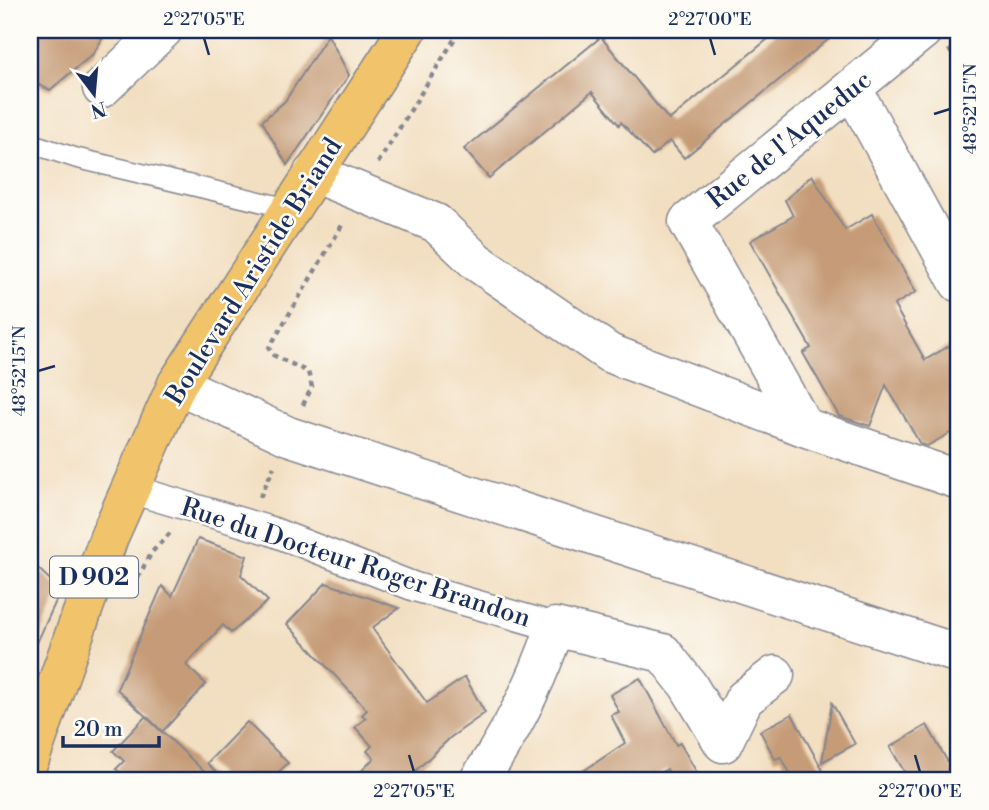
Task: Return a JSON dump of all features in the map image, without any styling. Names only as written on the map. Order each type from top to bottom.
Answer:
[{"type":"main road","name":"Boulevard Aristide Briand","points":[[30,759],[72,636],[130,489],[177,384],[407,30]]},
{"type":"street","points":[[102,88],[163,30]]},
{"type":"street","name":"Rue de l'Aqueduc","points":[[804,427],[688,222],[923,30]]},
{"type":"street","points":[[852,88],[959,283]]},
{"type":"street","points":[[313,173],[436,223],[477,261],[608,353],[804,427],[959,480]]},
{"type":"street","points":[[177,384],[288,436],[959,654]]},
{"type":"street","name":"Rue du Docteur Roger Brandon","points":[[130,489],[271,531],[415,587],[663,653],[688,685],[723,743],[744,699],[775,675]]},
{"type":"street","points":[[479,780],[513,729],[544,660],[555,626]]},
{"type":"lane","points":[[30,143],[76,158],[290,209]]},
{"type":"building","points":[[30,30],[107,30],[94,53],[50,90],[30,81]]},
{"type":"building","points":[[779,30],[840,30],[684,158],[670,141],[652,156],[621,122],[619,125],[592,92],[489,178],[464,149],[601,37],[669,120]]},
{"type":"building","points":[[328,35],[349,75],[287,165],[262,121],[285,101]]},
{"type":"building","points":[[812,175],[845,230],[872,214],[916,292],[894,305],[925,360],[959,340],[959,428],[927,446],[920,444],[886,385],[870,426],[839,416],[803,353],[811,348],[750,241],[793,216],[785,200]]},
{"type":"building","points":[[198,539],[247,556],[241,575],[268,601],[231,633],[223,625],[186,665],[206,684],[162,732],[117,689],[162,586],[172,596]]},
{"type":"building","points":[[30,561],[61,590],[30,658]]},
{"type":"building","points":[[326,583],[399,608],[372,628],[427,703],[465,677],[485,713],[451,737],[406,780],[353,780],[374,758],[367,751],[372,746],[355,727],[366,718],[362,715],[367,710],[287,624]]},
{"type":"building","points":[[640,678],[676,745],[680,743],[701,780],[673,780],[667,769],[645,780],[570,780],[625,743],[611,715],[619,712],[610,695]]},
{"type":"building","points":[[832,703],[855,744],[822,762]]},
{"type":"building","points":[[792,714],[828,780],[794,780],[781,757],[775,759],[760,731]]},
{"type":"building","points":[[146,716],[213,780],[129,780],[116,769],[124,761],[113,751]]},
{"type":"building","points":[[247,722],[288,763],[270,780],[224,780],[207,763]]},
{"type":"building","points":[[927,725],[958,780],[909,780],[890,747]]}]
